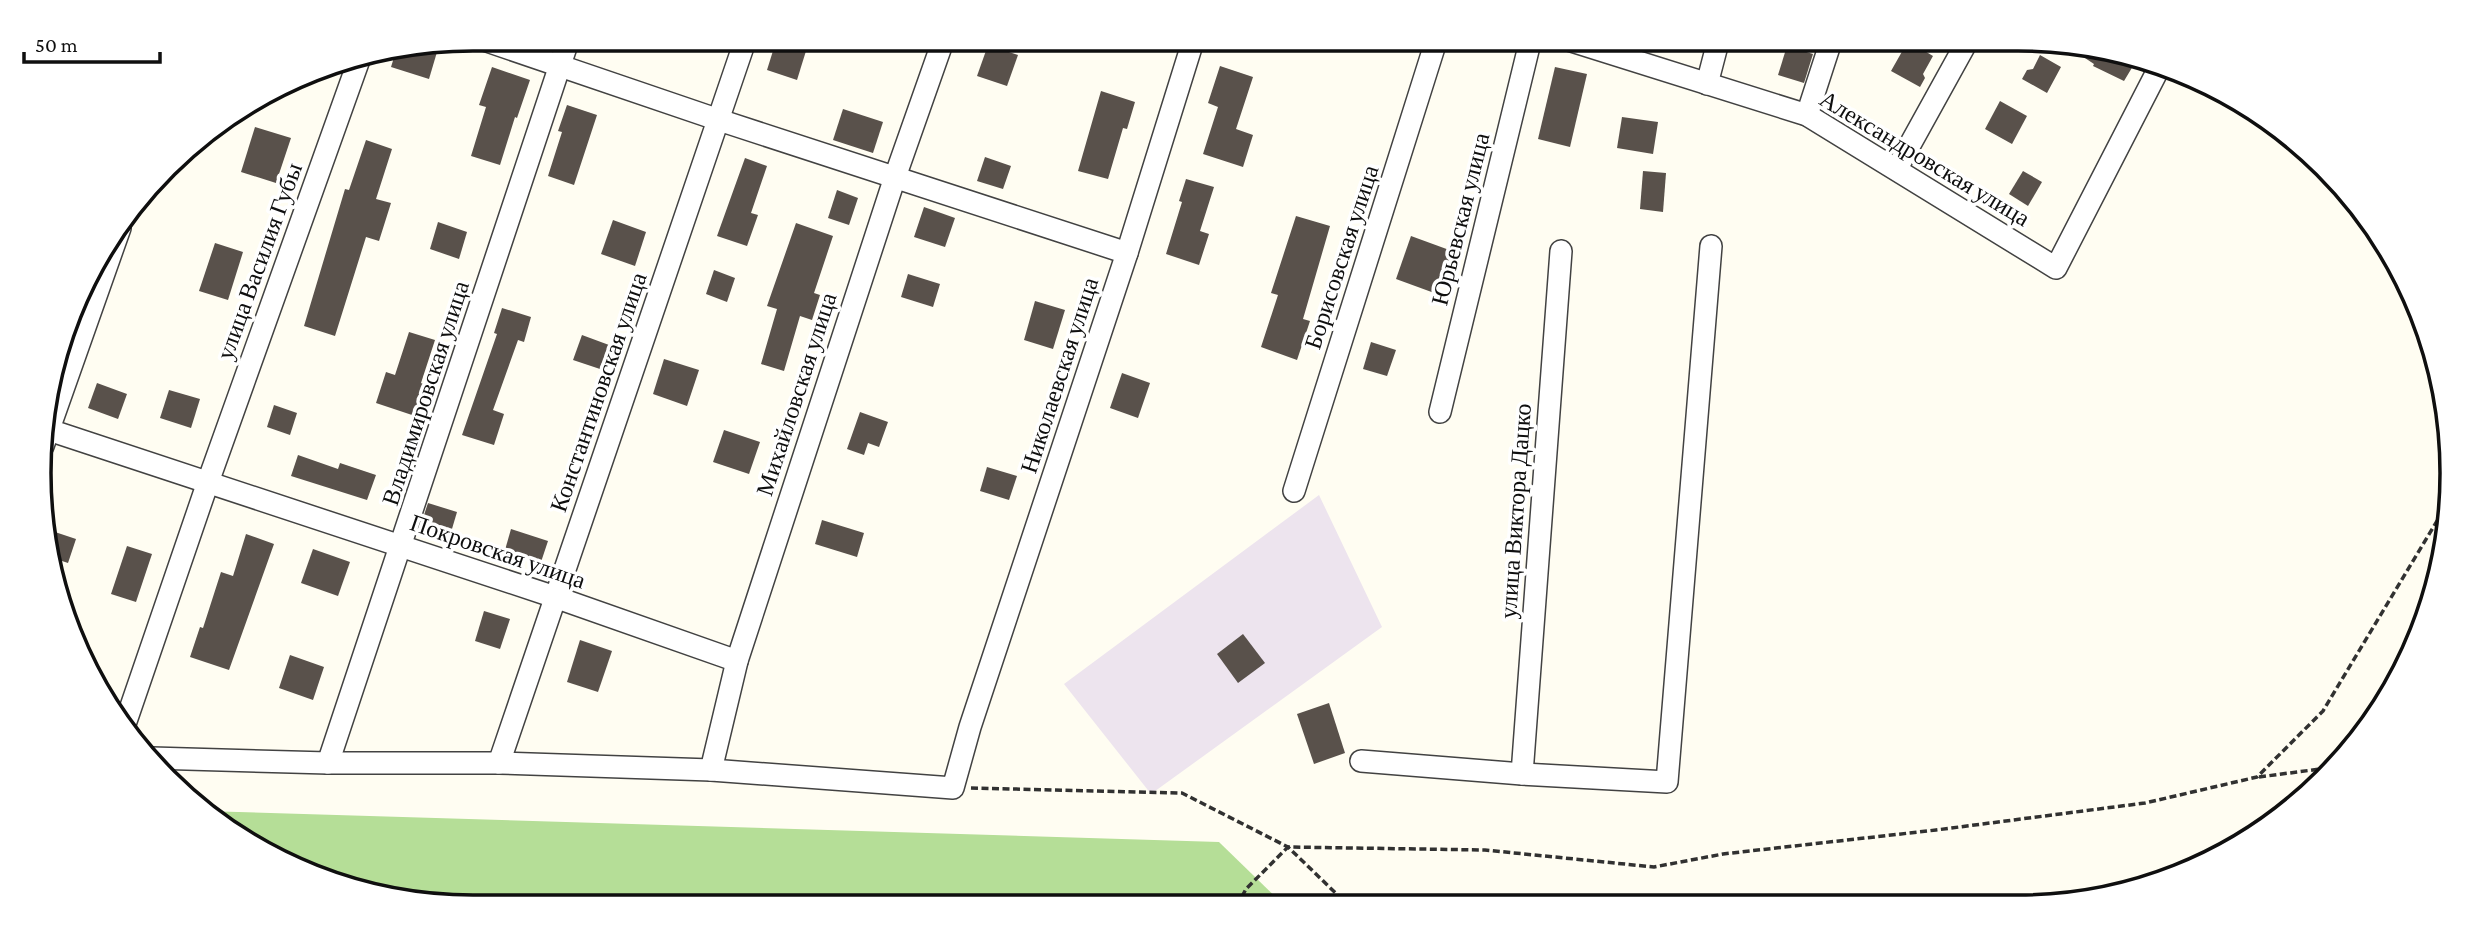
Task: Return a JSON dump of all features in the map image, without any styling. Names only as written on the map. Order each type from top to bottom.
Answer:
[{"type":"street","points":[[516,51],[1127,253]]},
{"type":"street","name":"Владимировская улица","points":[[328,763],[565,51]]},
{"type":"street","name":"Константиновская улица","points":[[499,763],[742,51]]},
{"type":"street","name":"Михайловская улица","points":[[711,770],[737,661],[895,177],[939,51]]},
{"type":"street","name":"Николаевская улица","points":[[953,788],[970,727],[1127,253],[1190,51]]},
{"type":"street","name":"Борисовская улица","points":[[1294,491],[1433,51]]},
{"type":"street","name":"Юрьевская улица","points":[[1440,412],[1528,51]]},
{"type":"street","name":"Александровская улица","points":[[1604,51],[1807,116],[2056,268],[2157,74]]},
{"type":"street","points":[[1707,83],[1716,51]]},
{"type":"street","points":[[1807,116],[1828,51]]},
{"type":"street","points":[[1901,161],[1962,51]]},
{"type":"street","name":"улица Василия Губы","points":[[128,716],[356,67]]},
{"type":"street","points":[[1361,761],[1667,782],[1711,246]]},
{"type":"street","name":"улица Виктора Дацко","points":[[1522,774],[1561,251]]},
{"type":"street","points":[[57,402],[109,259]]},
{"type":"street","name":"Покровская улица","points":[[53,437],[208,482],[555,597],[737,661]]},
{"type":"street","points":[[162,758],[328,763],[499,763],[711,770],[953,788]]},
{"type":"path","points":[[2257,777],[2323,711],[2438,518]]},
{"type":"path","points":[[1243,895],[1288,847],[1485,850],[1654,867],[1723,855],[2146,803],[2257,777],[2320,769]]},
{"type":"path","points":[[953,788],[1182,793],[1288,847],[1338,895]]},
{"type":"shaded area","points":[[1319,495],[1382,627],[1151,794],[1064,684]]},
{"type":"green space","points":[[221,812],[1219,842],[1274,895],[473,895],[418,892],[364,881],[311,863],[262,839]]},
{"type":"building","points":[[773,51],[806,51],[797,80],[767,70]]},
{"type":"building","points":[[986,51],[1006,51],[1018,55],[1007,86],[977,76]]},
{"type":"building","points":[[1785,51],[1813,54],[1804,83],[1778,75]]},
{"type":"building","points":[[1902,51],[1925,51],[1933,56],[1923,74],[1925,78],[1920,87],[1891,71]]},
{"type":"building","points":[[437,53],[429,79],[391,67],[394,59]]},
{"type":"building","points":[[2040,55],[2061,67],[2047,93],[2022,79],[2027,70],[2033,69]]},
{"type":"building","points":[[2085,58],[2133,67],[2124,81],[2093,66],[2094,64]]},
{"type":"building","points":[[1220,66],[1253,77],[1236,129],[1253,135],[1243,167],[1203,154],[1218,107],[1208,103]]},
{"type":"building","points":[[492,67],[530,80],[500,165],[471,156],[486,107],[479,105]]},
{"type":"building","points":[[1555,67],[1587,74],[1570,147],[1538,139]]},
{"type":"building","points":[[1101,91],[1135,102],[1127,129],[1123,128],[1108,179],[1078,171]]},
{"type":"building","points":[[2000,101],[2027,116],[2012,144],[1985,129]]},
{"type":"building","points":[[567,105],[597,115],[574,185],[548,176],[562,132],[558,131]]},
{"type":"building","points":[[843,109],[883,122],[873,153],[833,140]]},
{"type":"building","points":[[1622,117],[1658,122],[1653,154],[1617,148]]},
{"type":"building","points":[[255,127],[291,138],[276,183],[241,172]]},
{"type":"building","points":[[366,140],[392,149],[376,199],[391,203],[379,241],[366,237],[335,336],[304,326],[345,189],[349,190]]},
{"type":"building","points":[[985,157],[1011,166],[1003,189],[977,181]]},
{"type":"building","points":[[745,158],[767,166],[751,213],[758,215],[747,246],[717,236]]},
{"type":"building","points":[[1643,171],[1666,173],[1663,212],[1640,209]]},
{"type":"building","points":[[2023,171],[2042,182],[2028,206],[2009,194]]},
{"type":"building","points":[[1186,179],[1214,187],[1200,231],[1209,234],[1199,265],[1166,254]]},
{"type":"building","points":[[837,190],[858,198],[849,225],[828,218]]},
{"type":"building","points":[[924,207],[955,218],[945,247],[914,237]]},
{"type":"building","points":[[1296,216],[1330,226],[1303,319],[1310,321],[1297,360],[1261,347],[1278,295],[1271,293]]},
{"type":"building","points":[[613,220],[646,232],[635,266],[601,254]]},
{"type":"building","points":[[438,222],[467,232],[459,259],[430,249]]},
{"type":"building","points":[[796,223],[833,236],[814,293],[820,295],[812,320],[800,316],[784,371],[761,364],[777,309],[767,306]]},
{"type":"building","points":[[1411,236],[1452,251],[1437,294],[1396,279]]},
{"type":"building","points":[[215,243],[243,252],[228,300],[199,291]]},
{"type":"building","points":[[714,270],[735,278],[727,302],[706,294]]},
{"type":"building","points":[[908,274],[940,284],[933,307],[901,297]]},
{"type":"building","points":[[1035,301],[1065,310],[1053,349],[1024,340]]},
{"type":"building","points":[[502,308],[531,317],[524,342],[518,340],[493,410],[504,414],[494,445],[462,435],[497,334],[494,333]]},
{"type":"building","points":[[409,332],[435,340],[421,383],[425,385],[415,416],[376,403],[386,372],[395,375]]},
{"type":"building","points":[[582,335],[609,345],[600,369],[573,360]]},
{"type":"building","points":[[1371,342],[1396,350],[1387,376],[1363,369]]},
{"type":"building","points":[[664,359],[699,370],[687,406],[653,394]]},
{"type":"building","points":[[1122,373],[1150,383],[1138,418],[1110,408]]},
{"type":"building","points":[[97,383],[127,394],[118,419],[88,408]]},
{"type":"building","points":[[169,390],[200,399],[191,428],[160,418]]},
{"type":"building","points":[[274,405],[297,413],[290,435],[267,427]]},
{"type":"building","points":[[860,412],[888,422],[879,447],[868,443],[864,455],[847,449]]},
{"type":"building","points":[[724,430],[760,442],[749,474],[713,462]]},
{"type":"building","points":[[298,455],[338,469],[340,463],[376,475],[367,500],[291,476]]},
{"type":"building","points":[[987,467],[1017,476],[1009,500],[980,491]]},
{"type":"building","points":[[428,503],[457,512],[449,539],[419,530]]},
{"type":"building","points":[[822,520],[864,533],[857,557],[815,544]]},
{"type":"building","points":[[511,529],[548,541],[541,562],[505,550]]},
{"type":"building","points":[[55,532],[76,539],[68,563],[60,560]]},
{"type":"building","points":[[246,534],[274,544],[229,670],[190,657],[200,627],[203,628],[221,572],[233,576]]},
{"type":"building","points":[[127,546],[152,554],[136,602],[111,594]]},
{"type":"building","points":[[313,549],[350,562],[338,596],[301,583]]},
{"type":"building","points":[[484,611],[510,619],[500,649],[475,641]]},
{"type":"building","points":[[1243,634],[1265,663],[1238,683],[1217,654]]},
{"type":"building","points":[[580,640],[612,651],[598,692],[567,682]]},
{"type":"building","points":[[290,655],[324,667],[313,700],[279,688]]},
{"type":"building","points":[[1329,703],[1345,753],[1314,764],[1297,714]]}]
